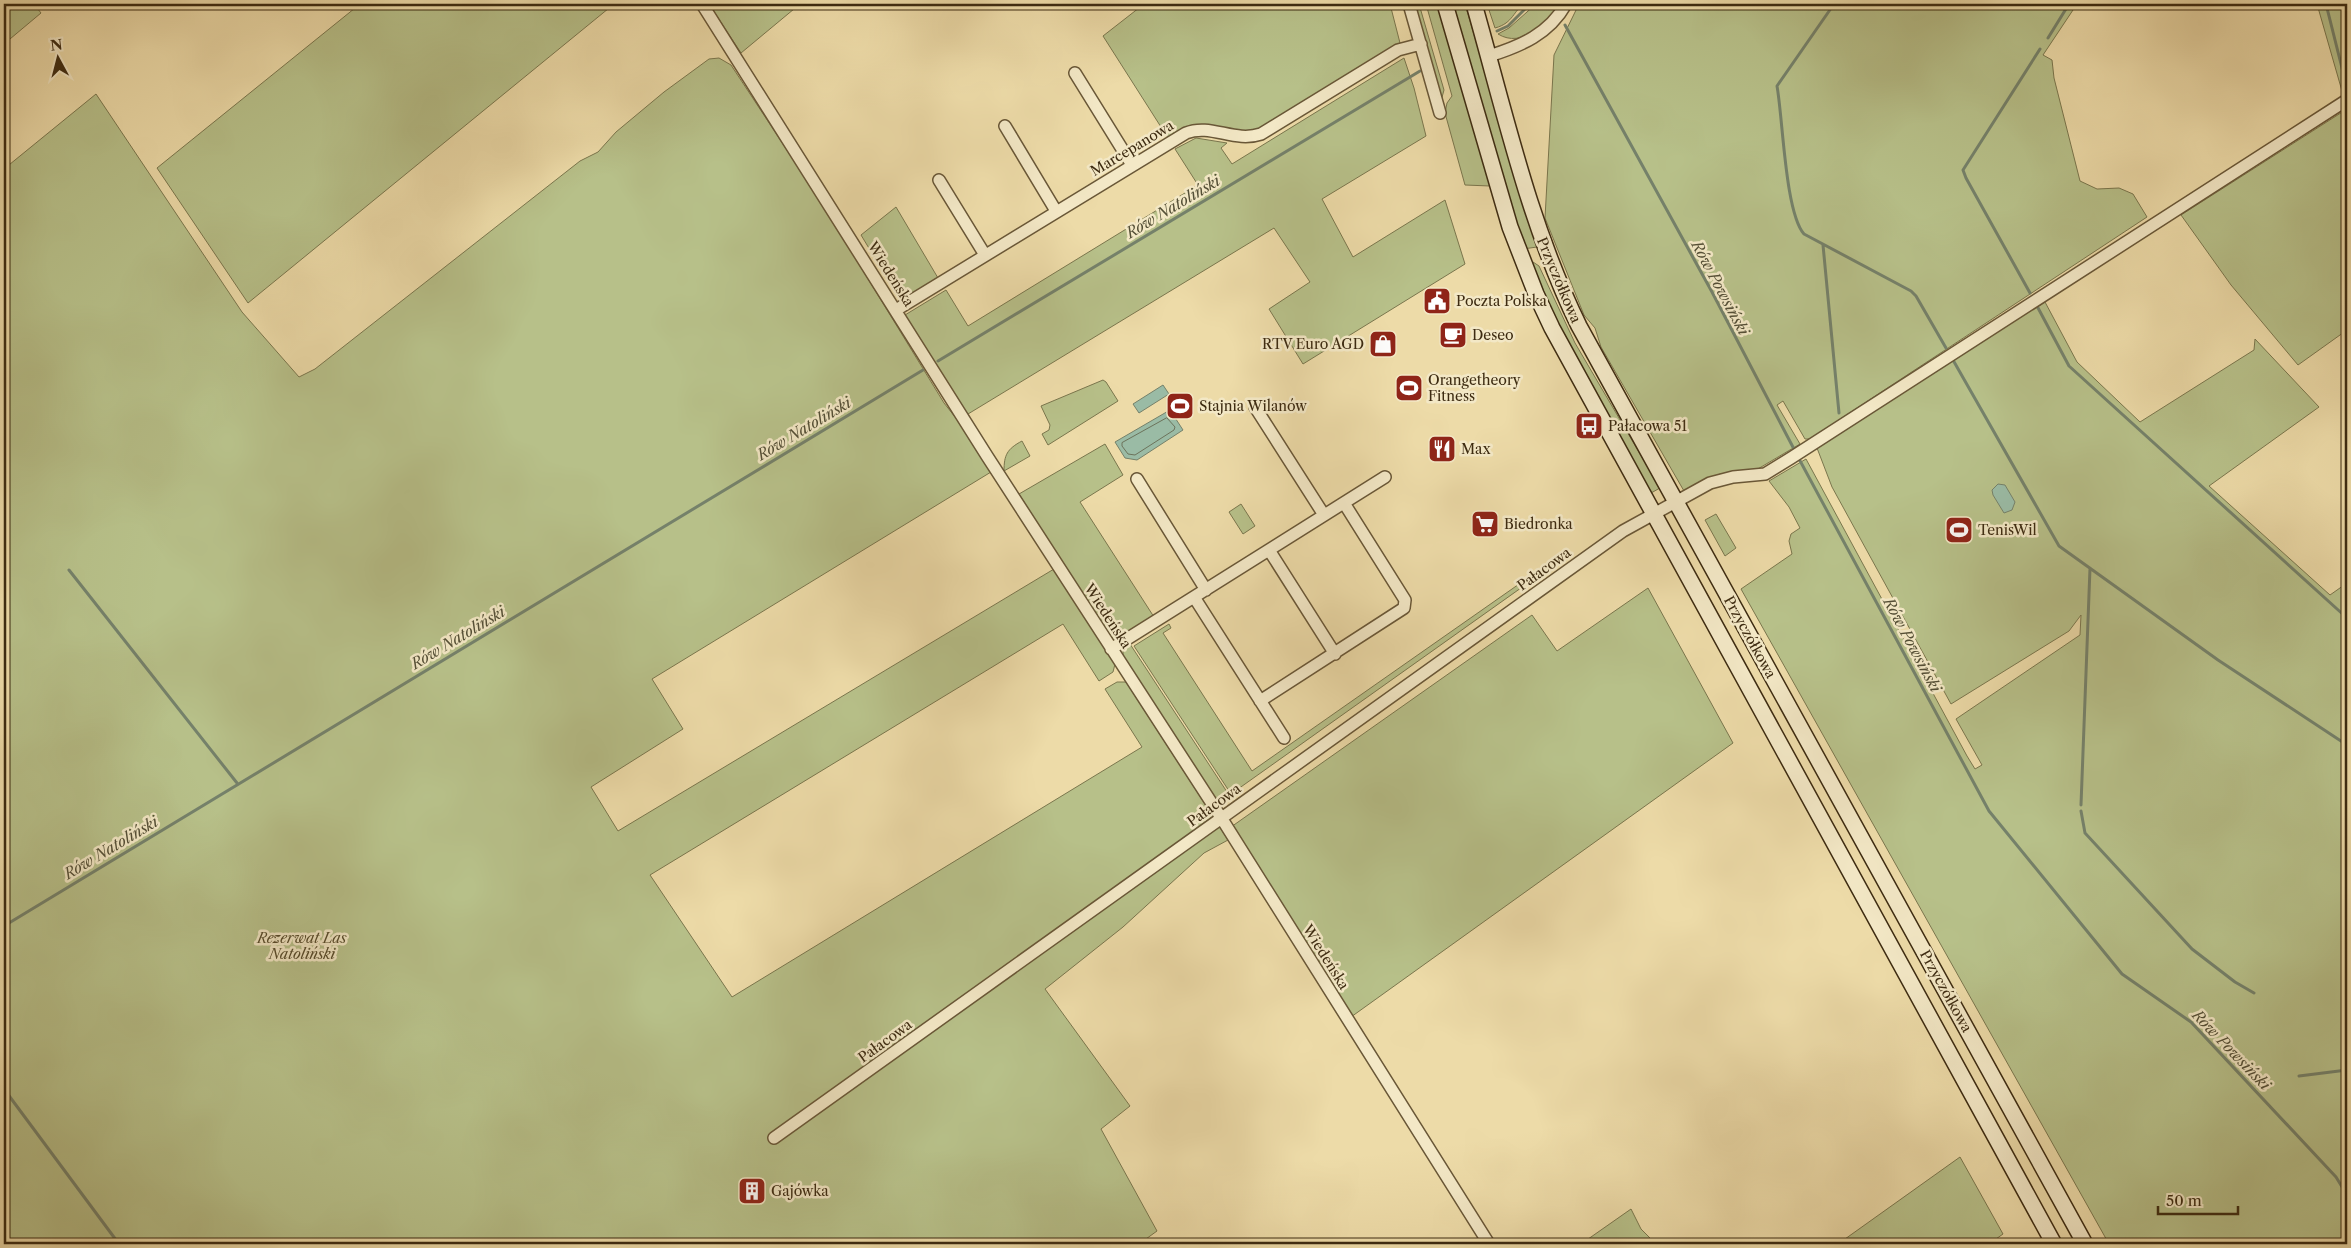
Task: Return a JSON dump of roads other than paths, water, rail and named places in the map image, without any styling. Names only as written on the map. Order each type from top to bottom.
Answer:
[{"type":"main road","name":"Przyczółkowa","points":[[1445,4],[1484,144],[1521,259],[1560,345],[2054,1244]]},
{"type":"main road","name":"Przyczółkowa","points":[[1474,4],[1532,214],[1553,271],[1579,326],[2085,1244]]},
{"type":"main road","points":[[1521,259],[1534,255],[1542,258],[1553,271]]},
{"type":"main road","points":[[1878,922],[1892,932],[1902,932],[1911,929]]},
{"type":"street","name":"Wiedeńska","points":[[702,4],[1111,649],[1222,818],[1489,1244]]},
{"type":"street","points":[[1409,4],[1440,113]]},
{"type":"street","points":[[1489,56],[1514,48],[1541,33],[1557,18],[1566,4]]},
{"type":"street","name":"Marcepanowa","points":[[896,310],[1132,165],[1194,130],[1250,138],[1261,134],[1398,50],[1421,44]]},
{"type":"street","points":[[1075,73],[1132,165]]},
{"type":"street","name":"Pałacowa","points":[[774,1138],[1623,531],[1652,513],[1721,479],[1765,474],[2347,100]]},
{"type":"street","points":[[1004,126],[1056,211]]},
{"type":"street","points":[[939,180],[985,255]]},
{"type":"street","points":[[1255,407],[1324,515]]},
{"type":"street","points":[[1111,649],[1384,477]]},
{"type":"street","points":[[1137,480],[1206,590]]},
{"type":"street","points":[[1260,701],[1402,611],[1406,603],[1344,503]]},
{"type":"street","points":[[1269,550],[1335,654]]},
{"type":"street","points":[[1194,597],[1284,738]]},
{"type":"water","points":[[1163,385],[1169,394],[1139,413],[1133,404]]},
{"type":"water","points":[[1170,410],[1183,430],[1137,460],[1125,458],[1115,442]]},
{"type":"water","points":[[1998,484],[2005,485],[2015,502],[2012,510],[2004,513],[1993,495],[1992,490]]},
{"type":"waterway","name":"Rów Natoliński","points":[[1497,31],[1508,26],[1530,4]]},
{"type":"waterway","points":[[1834,4],[1777,86],[1789,186],[1798,223],[1804,234],[1911,291],[1916,296],[1946,348]]},
{"type":"waterway","points":[[2048,38],[2069,4]]},
{"type":"waterway","points":[[2326,4],[2347,88]]},
{"type":"waterway","name":"Rów Powsiński","points":[[1565,25],[1712,292],[1795,451]]},
{"type":"waterway","points":[[2030,293],[1963,170],[2040,49]]},
{"type":"waterway","name":"Rów Natoliński","points":[[938,361],[1420,71]]},
{"type":"waterway","points":[[1823,245],[1839,413]]},
{"type":"waterway","points":[[2037,306],[2069,366],[2347,618]]},
{"type":"waterway","points":[[1953,360],[2059,546],[2218,660],[2347,745]]},
{"type":"waterway","name":"Rów Natoliński","points":[[4,926],[923,370]]},
{"type":"waterway","name":"Rów Powsiński","points":[[1798,457],[1989,811],[2122,974],[2191,1022],[2336,1177],[2347,1195]]},
{"type":"waterway","points":[[2081,805],[2090,568]]},
{"type":"waterway","points":[[69,570],[237,783]]},
{"type":"waterway","points":[[2081,811],[2085,833],[2192,949],[2235,982],[2254,993]]},
{"type":"waterway","points":[[2299,1076],[2347,1070]]},
{"type":"waterway","points":[[4,1089],[119,1244]]},
{"type":"place","name":"Poczta Polska","points":[[1437,301]]},
{"type":"place","name":"Deseo","points":[[1453,335]]},
{"type":"place","name":"RTV Euro AGD","points":[[1383,344]]},
{"type":"place","name":"Orangetheory Fitness","points":[[1409,388]]},
{"type":"place","name":"Stajnia Wilanów","points":[[1180,406]]},
{"type":"place","name":"Pałacowa 51","points":[[1589,426]]},
{"type":"place","name":"Max","points":[[1442,449]]},
{"type":"place","name":"Biedronka","points":[[1485,524]]},
{"type":"place","name":"TenisWil","points":[[1959,530]]},
{"type":"place","name":"Gajówka","points":[[752,1191]]},
{"type":"park label","name":"Rezerwat Las Natoliński","points":[[302,946]]}]
